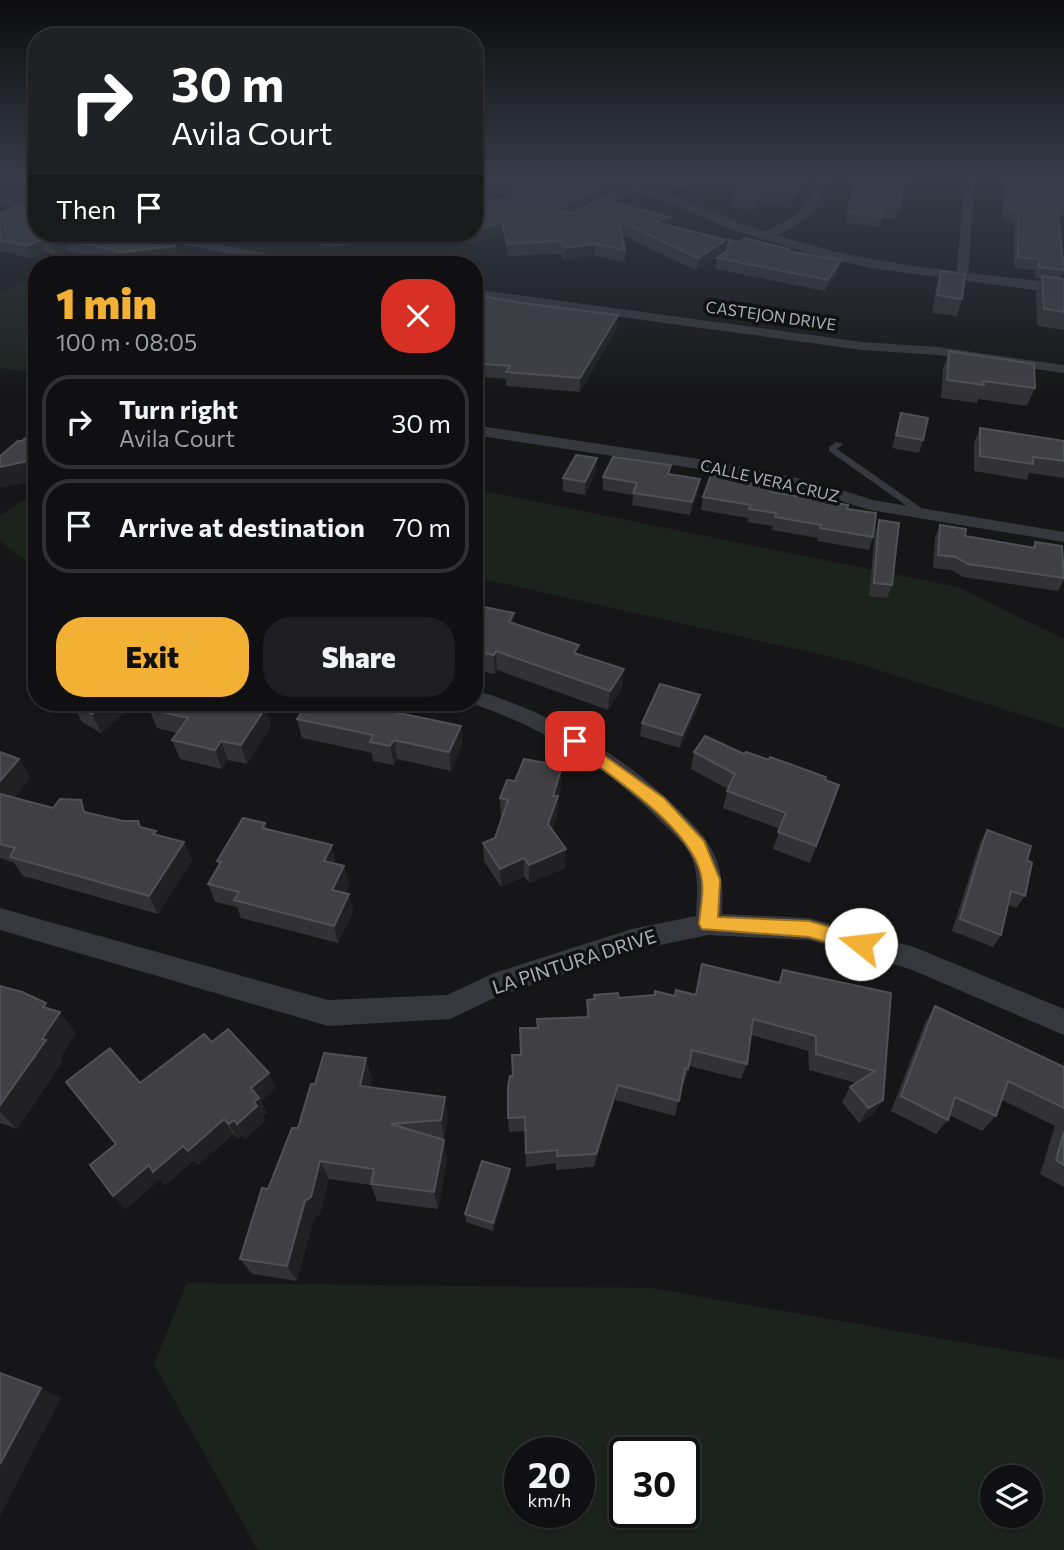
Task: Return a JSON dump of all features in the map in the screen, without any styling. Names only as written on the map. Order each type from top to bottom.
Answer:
[{"type":"street","points":[[220,250],[244,256]]},
{"type":"street","points":[[814,250],[870,263],[1064,289]]},
{"type":"street","points":[[962,277],[964,250]]},
{"type":"street","name":"CASTEJON DRIVE","points":[[483,293],[862,346],[937,351],[1064,369]]},
{"type":"street","name":"CALLE VERA CRUZ","points":[[483,431],[726,468],[810,486],[870,505],[1064,537]]},
{"type":"street","points":[[483,699],[575,741],[658,802],[698,846],[711,880],[708,924]]},
{"type":"street","name":"LA PINTURA DRIVE","points":[[0,919],[328,1013],[450,1007],[494,985],[620,944],[708,924],[809,929],[914,959],[1064,1022]]},
{"type":"lane","points":[[839,444],[833,447],[835,452],[924,514]]},
{"type":"shaded area","points":[[28,278],[28,371],[0,368],[0,292]]},
{"type":"shaded area","points":[[483,491],[958,587],[1064,639],[1064,728],[849,661],[483,579]]},
{"type":"shaded area","points":[[28,497],[28,563],[0,541],[0,516]]},
{"type":"shaded area","points":[[187,1283],[651,1288],[1064,1360],[1064,1550],[258,1550],[154,1364]]},
{"type":"building","points":[[682,250],[710,250],[698,258]]},
{"type":"building","points":[[788,250],[841,260],[828,280],[717,258],[727,251]]},
{"type":"building","points":[[1018,250],[1062,250],[1064,270],[1039,267],[1039,259],[1018,257]]},
{"type":"building","points":[[941,271],[965,274],[962,299],[937,295]]},
{"type":"building","points":[[1042,276],[1064,279],[1064,312],[1044,309]]},
{"type":"building","points":[[483,296],[618,315],[580,378],[506,372],[510,366],[483,364]]},
{"type":"building","points":[[949,351],[1034,364],[1035,388],[983,381],[984,385],[947,380]]},
{"type":"building","points":[[901,413],[928,418],[923,440],[896,435]]},
{"type":"building","points":[[980,428],[1064,441],[1064,461],[1033,457],[1033,464],[980,456]]},
{"type":"building","points":[[28,436],[28,461],[0,467],[0,456],[18,441]]},
{"type":"building","points":[[576,455],[597,458],[585,482],[563,478]]},
{"type":"building","points":[[613,457],[671,465],[668,474],[700,479],[692,502],[633,493],[637,483],[603,477]]},
{"type":"building","points":[[711,475],[772,488],[771,492],[848,505],[847,509],[876,513],[873,537],[820,528],[821,525],[775,517],[776,513],[749,509],[751,505],[703,497]]},
{"type":"building","points":[[879,520],[899,523],[892,585],[874,583]]},
{"type":"building","points":[[940,525],[966,529],[965,536],[1035,548],[1035,542],[1062,546],[1064,578],[968,564],[956,557],[938,555]]},
{"type":"building","points":[[483,607],[514,613],[509,622],[579,645],[574,653],[624,669],[610,691],[496,651],[494,655],[483,653]]},
{"type":"building","points":[[660,684],[700,695],[682,735],[642,723]]},
{"type":"building","points":[[158,711],[263,711],[241,745],[221,741],[215,750],[172,740],[188,718]]},
{"type":"building","points":[[302,711],[394,711],[461,726],[449,752],[394,740],[390,746],[370,742],[373,735],[297,719]]},
{"type":"building","points":[[705,736],[744,754],[746,752],[769,760],[770,757],[826,777],[825,780],[839,785],[816,846],[778,832],[786,813],[727,791],[735,774],[694,752]]},
{"type":"building","points":[[0,752],[19,759],[0,781]]},
{"type":"building","points":[[524,759],[562,766],[553,796],[558,796],[548,824],[566,849],[529,865],[524,858],[500,869],[483,843],[495,838],[508,800],[500,798],[507,780],[515,781]]},
{"type":"building","points":[[0,794],[53,808],[60,799],[81,800],[84,812],[123,821],[138,821],[140,827],[156,831],[153,834],[184,842],[149,896],[10,857],[15,848],[0,844]]},
{"type":"building","points":[[243,818],[265,823],[262,828],[332,845],[324,861],[344,866],[332,890],[349,894],[334,926],[234,900],[239,892],[208,884],[221,862],[217,861]]},
{"type":"building","points":[[987,830],[1031,846],[1027,860],[1032,863],[1025,896],[1011,891],[1001,935],[960,919]]},
{"type":"building","points":[[702,964],[780,983],[783,970],[891,993],[883,1100],[869,1108],[850,1087],[875,1071],[816,1054],[816,1036],[753,1019],[747,1064],[692,1050],[688,1069],[685,1068],[679,1101],[618,1085],[596,1154],[557,1156],[557,1150],[526,1153],[525,1117],[508,1118],[508,1087],[510,1076],[513,1076],[512,1055],[521,1055],[520,1028],[538,1028],[537,1019],[589,1017],[587,1000],[595,999],[594,995],[618,993],[619,998],[655,995],[655,991],[675,996],[676,990],[696,995]]},
{"type":"building","points":[[0,986],[22,992],[46,1003],[43,1007],[60,1012],[42,1039],[46,1040],[0,1105]]},
{"type":"building","points":[[935,1006],[1064,1067],[1064,1108],[1008,1081],[996,1116],[955,1097],[948,1120],[901,1096]]},
{"type":"building","points":[[228,1029],[269,1073],[251,1088],[259,1098],[254,1102],[257,1106],[237,1124],[234,1120],[229,1124],[224,1119],[188,1151],[183,1146],[153,1172],[149,1165],[113,1196],[90,1165],[116,1144],[66,1082],[110,1048],[140,1083],[204,1034],[212,1042]]},
{"type":"building","points":[[324,1053],[366,1058],[360,1086],[445,1097],[441,1120],[391,1124],[444,1140],[434,1192],[371,1184],[374,1169],[320,1161],[311,1197],[305,1201],[287,1266],[240,1259],[262,1188],[268,1189],[292,1128],[298,1128],[311,1084],[315,1084]]},
{"type":"building","points":[[1064,1132],[1064,1165],[1056,1160]]},
{"type":"building","points":[[482,1161],[510,1169],[493,1223],[465,1214]]},
{"type":"building","points":[[0,1373],[41,1388],[0,1464]]},
{"type":"route","points":[[575,741],[658,802],[698,846],[711,880],[708,924],[809,929],[861,944]]}]
